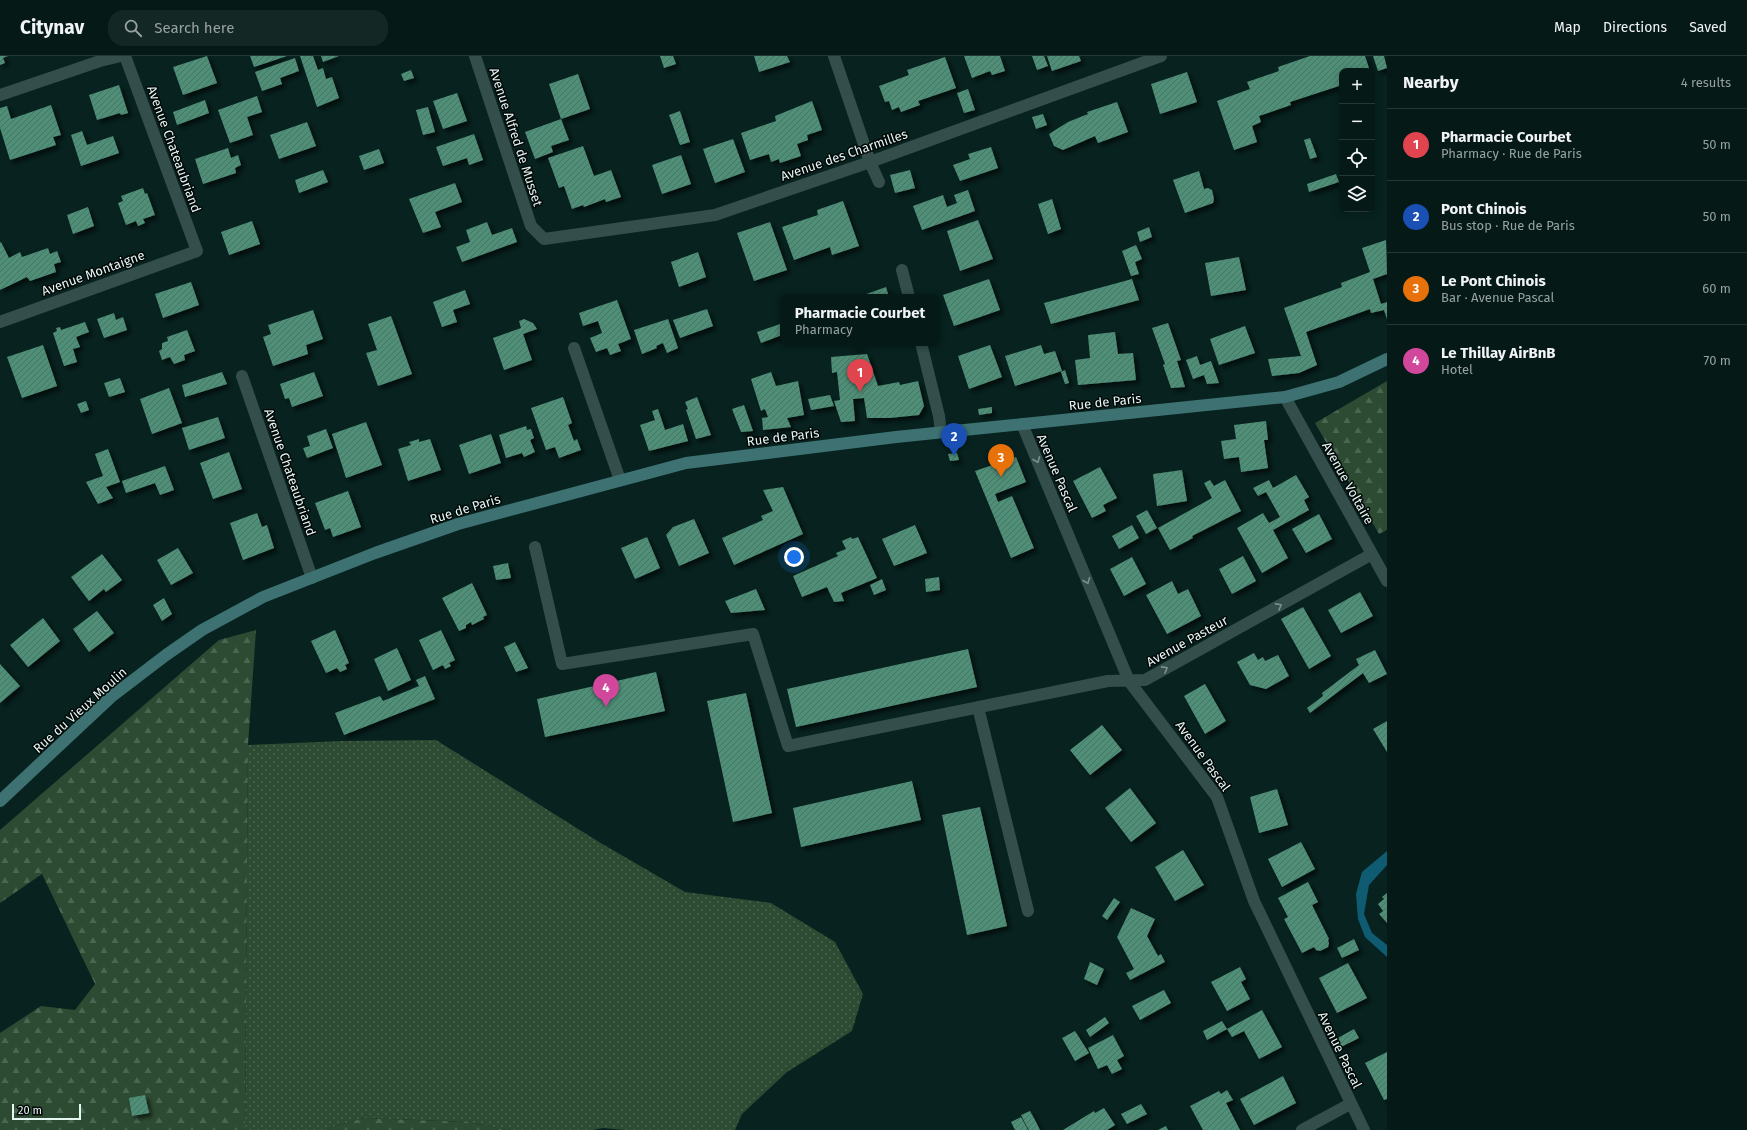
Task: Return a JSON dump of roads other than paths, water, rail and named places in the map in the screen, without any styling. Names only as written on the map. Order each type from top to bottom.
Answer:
[{"type":"street","points":[[0,96],[100,61],[121,56]]},
{"type":"street","name":"Avenue Chateaubriand","points":[[125,56],[196,252]]},
{"type":"street","name":"Avenue Alfred de Musset","points":[[475,56],[531,226]]},
{"type":"street","points":[[834,56],[870,162],[879,182]]},
{"type":"street","name":"Avenue des Charmilles","points":[[531,226],[544,239],[715,215],[870,162],[1161,56]]},
{"type":"street","name":"Avenue Montaigne","points":[[0,322],[196,252]]},
{"type":"street","points":[[902,270],[908,294]]},
{"type":"street","points":[[922,346],[939,416],[941,432]]},
{"type":"street","points":[[574,348],[620,480]]},
{"type":"street","name":"Rue de Paris","points":[[202,630],[262,597],[458,524],[686,463],[941,432],[1285,397],[1339,382],[1387,359]]},
{"type":"street","name":"Avenue Chateaubriand","points":[[242,376],[312,578]]},
{"type":"street","name":"Avenue Voltaire","points":[[1285,397],[1387,581]]},
{"type":"street","name":"Avenue Pascal","points":[[1022,424],[1129,681],[1217,797],[1257,907],[1350,1104],[1364,1130]]},
{"type":"street","name":"Avenue Pasteur","points":[[535,547],[562,664],[753,634],[788,746],[1108,681],[1145,680],[1372,554]]},
{"type":"street","name":"Rue du Vieux Moulin","points":[[0,801],[111,697],[166,655],[202,630]]},
{"type":"street","points":[[978,707],[1028,911]]},
{"type":"street","points":[[1302,1130],[1350,1104]]},
{"type":"water","points":[[1387,851],[1387,865],[1369,885],[1364,914],[1372,933],[1387,945],[1387,957],[1365,937],[1358,919],[1356,894],[1362,872]]},
{"type":"place","name":"Pharmacie Courbet","points":[[860,392]]},
{"type":"place","name":"Pont Chinois","points":[[954,456]]},
{"type":"place","name":"Le Pont Chinois","points":[[1001,477]]},
{"type":"place","name":"Le Thillay AirBnB","points":[[606,707]]}]
